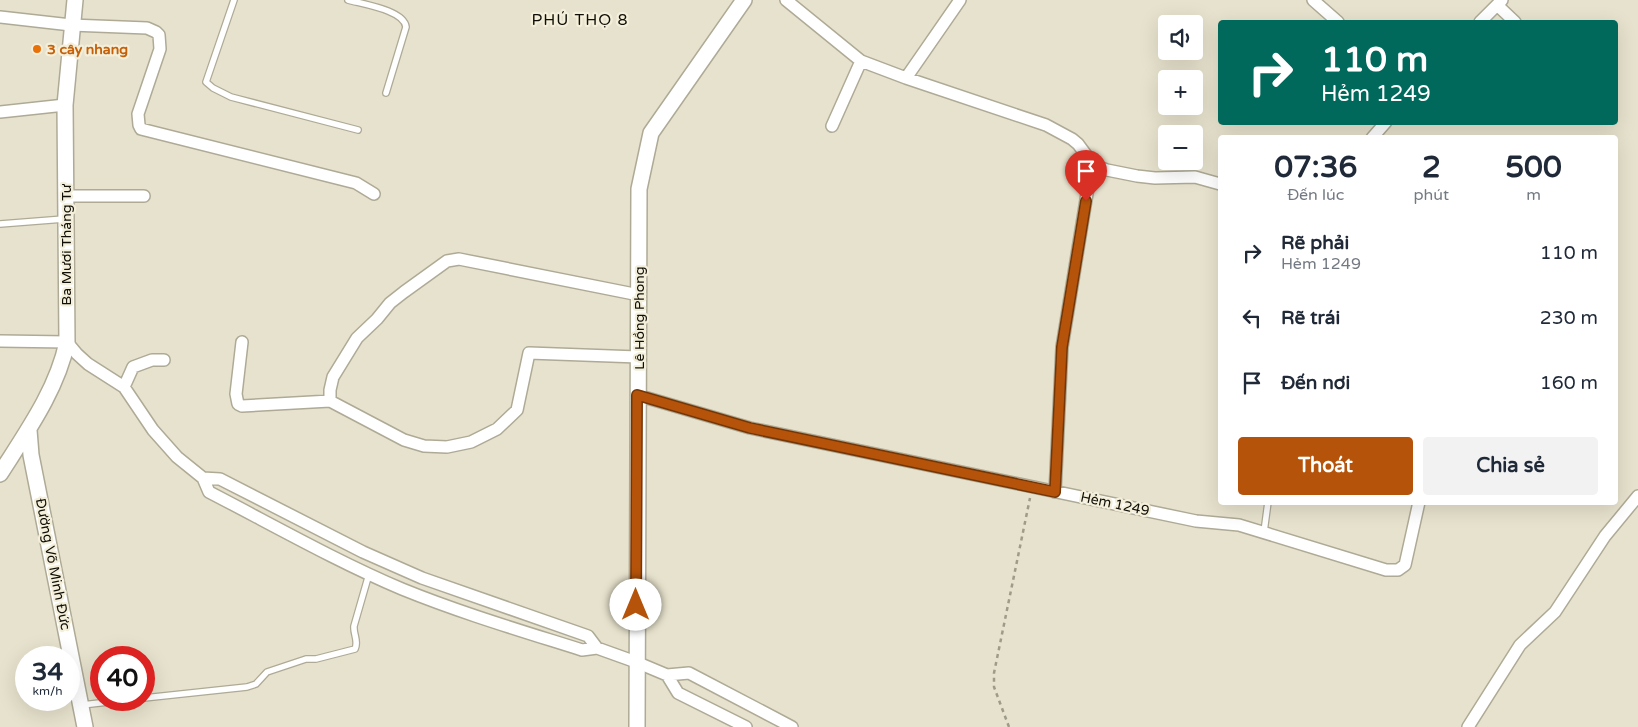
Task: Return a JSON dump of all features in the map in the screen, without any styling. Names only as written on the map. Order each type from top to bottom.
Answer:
[{"type":"street","name":"Ba Mươi Tháng Tư","points":[[0,474],[28,430],[55,381],[65,354],[67,342],[65,105],[74,0]]},
{"type":"street","name":"Lê Hồng Phong","points":[[637,727],[639,189],[651,133],[744,0]]},
{"type":"street","points":[[786,0],[861,61],[1046,125],[1078,144],[1092,163],[1107,170],[1156,178],[1195,177],[1218,183]]},
{"type":"street","points":[[906,78],[960,0]]},
{"type":"street","points":[[1313,0],[1336,20]]},
{"type":"street","points":[[1482,20],[1500,2],[1514,20]]},
{"type":"street","points":[[0,17],[71,25],[147,28],[156,32],[160,50],[138,114],[141,129],[356,183],[374,194]]},
{"type":"street","points":[[832,126],[861,61]]},
{"type":"street","points":[[0,112],[65,105]]},
{"type":"street","points":[[1375,135],[1383,125]]},
{"type":"street","points":[[1055,492],[1062,347],[1092,163]]},
{"type":"street","points":[[66,196],[144,196]]},
{"type":"street","points":[[330,401],[333,377],[357,338],[390,304],[447,261],[459,259],[639,295]]},
{"type":"street","points":[[0,340],[67,342],[88,364],[124,387],[153,430],[177,457],[203,478],[208,492],[344,563],[403,589],[462,611],[582,650],[597,648],[667,675],[689,673],[792,727]]},
{"type":"street","points":[[242,342],[236,394],[238,404],[242,406],[330,401],[404,440],[424,446],[447,447],[471,442],[497,429],[517,410],[529,353],[638,357]]},
{"type":"street","points":[[124,387],[134,367],[152,360],[164,360]]},
{"type":"street","name":"Hẻm 1249","points":[[637,395],[750,428],[1196,521],[1239,524],[1386,570],[1398,570],[1405,565],[1418,505]]},
{"type":"street","name":"Đường Võ Minh Đức","points":[[28,430],[31,455],[85,727]]},
{"type":"street","points":[[203,478],[220,479],[375,557],[422,578],[588,636],[597,648]]},
{"type":"street","points":[[1468,727],[1520,645],[1555,612],[1605,536],[1638,496]]},
{"type":"street","points":[[369,574],[375,557]]},
{"type":"street","points":[[667,675],[678,693],[746,727]]},
{"type":"lane","points":[[234,0],[206,82],[213,88],[231,97],[358,130]]},
{"type":"lane","points":[[348,0],[397,14],[406,22],[386,93]]},
{"type":"lane","points":[[0,224],[66,219]]},
{"type":"lane","points":[[1264,532],[1268,505]]},
{"type":"lane","points":[[155,697],[247,687],[256,684],[267,672],[306,659],[316,659],[355,649],[357,641],[354,626],[369,574]]},
{"type":"lane","points":[[82,705],[90,704]]},
{"type":"path","points":[[1009,727],[994,687],[994,673],[1032,487]]},
{"type":"place","name":"3 cây nhang","points":[[37,49]]},
{"type":"district","name":"PHÚ THỌ 8","points":[[580,20]]},
{"type":"route","points":[[636,605],[637,395],[750,428],[1055,492],[1062,347],[1086,201]]}]
